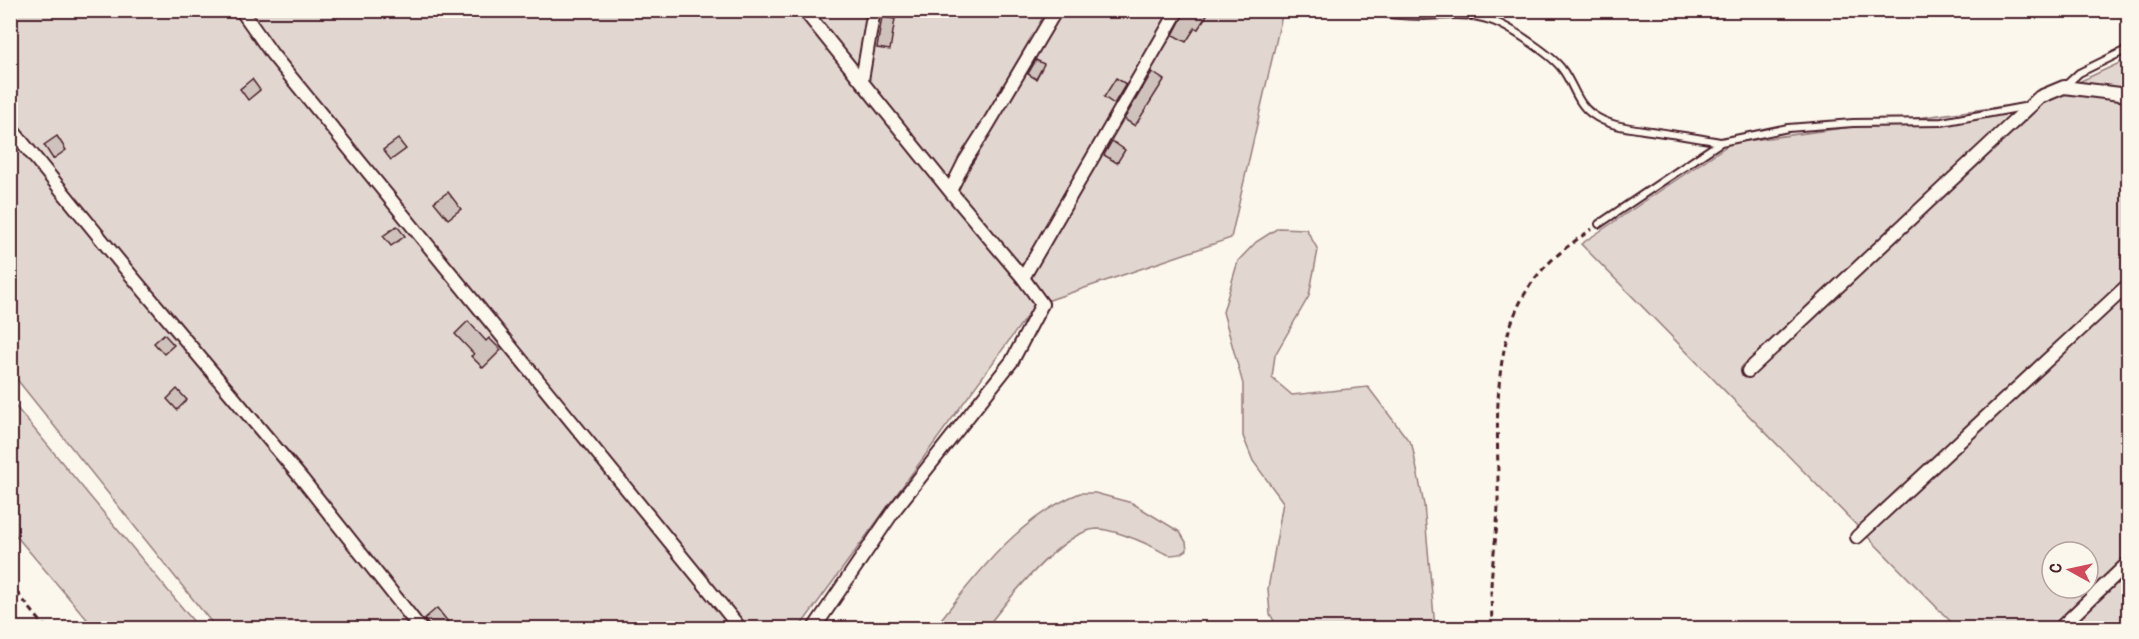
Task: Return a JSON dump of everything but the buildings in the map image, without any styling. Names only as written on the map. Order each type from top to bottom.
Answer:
[{"type":"street","points":[[241,10],[272,54],[740,628]]},
{"type":"street","points":[[804,10],[1042,304],[1012,361],[895,510],[814,628]]},
{"type":"street","points":[[862,80],[874,10]]},
{"type":"street","points":[[950,191],[965,161],[987,128],[1056,10]]},
{"type":"street","points":[[1023,278],[1178,10]]},
{"type":"street","points":[[1748,371],[2040,97],[2064,87],[2128,95]]},
{"type":"street","points":[[10,128],[302,479],[420,628]]},
{"type":"street","points":[[1857,537],[2128,285]]},
{"type":"street","points":[[2060,628],[2128,563]]},
{"type":"lane","points":[[1370,10],[1386,14],[1421,16],[1462,14],[1485,17],[1502,25],[1548,56],[1562,69],[1575,93],[1590,113],[1603,121],[1622,127],[1721,142],[1788,128],[1853,123],[1942,122],[2031,105]]},
{"type":"lane","points":[[2064,87],[2079,73],[2128,49]]},
{"type":"lane","points":[[1599,224],[1721,142]]},
{"type":"path","points":[[1492,628],[1491,588],[1498,505],[1498,390],[1502,357],[1514,315],[1531,284],[1560,253],[1599,224]]},
{"type":"path","points":[[10,584],[46,628]]},
{"type":"shaded area","points":[[11,11],[1283,11],[1231,238],[1035,305],[799,628],[216,628],[11,372]]},
{"type":"shaded area","points":[[2128,59],[2128,628],[1957,628],[1581,244],[1731,143],[2036,102]]},
{"type":"shaded area","points":[[1278,228],[1306,229],[1318,250],[1309,296],[1275,355],[1272,378],[1292,395],[1368,387],[1412,445],[1424,505],[1435,628],[1278,628],[1270,614],[1268,589],[1283,502],[1253,461],[1243,436],[1243,384],[1223,312],[1238,261],[1256,242]]},
{"type":"shaded area","points":[[11,401],[199,628],[97,628],[91,624],[11,530]]},
{"type":"shaded area","points":[[1080,493],[1095,493],[1132,503],[1180,532],[1186,542],[1187,550],[1170,555],[1137,540],[1109,531],[1097,529],[1083,532],[1068,541],[1036,569],[986,628],[934,628],[982,569],[1017,533],[1036,517]]}]
